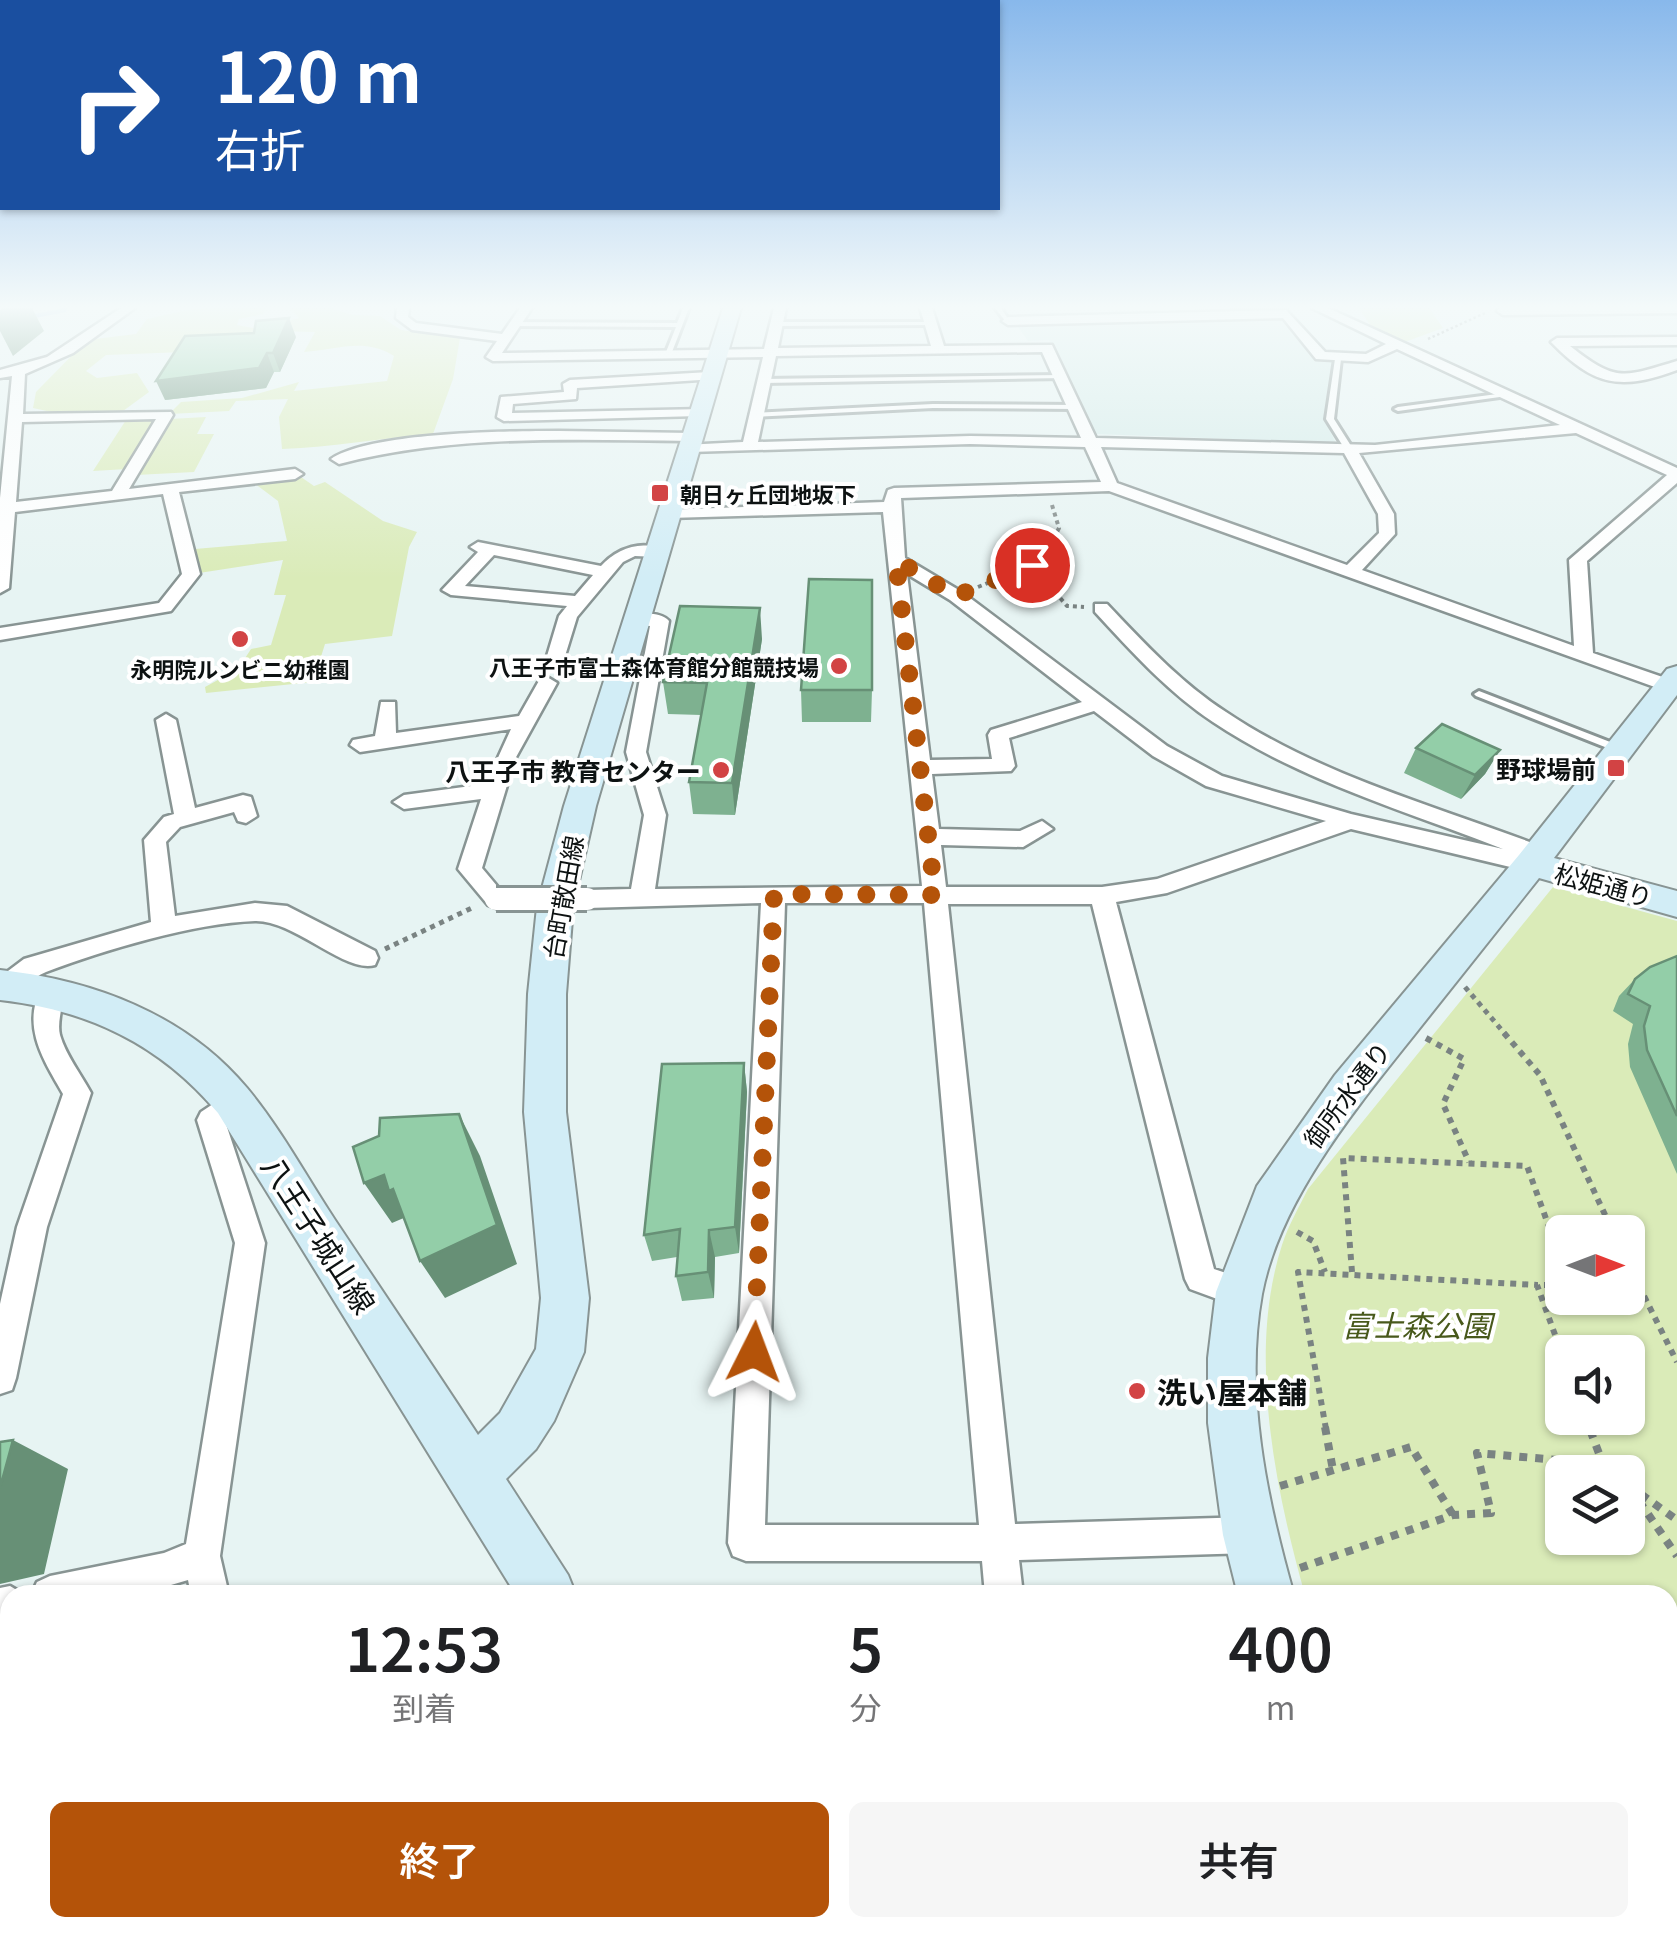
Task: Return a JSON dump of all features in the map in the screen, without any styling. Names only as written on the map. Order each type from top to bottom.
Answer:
[{"type":"street","points":[[0,588],[15,398]]},
{"type":"street","points":[[532,398],[506,400],[504,417],[693,432],[749,448],[904,440],[1349,449],[1487,440],[1578,428]]},
{"type":"street","name":"台町散田線","points":[[472,1477],[518,1431],[536,1403],[557,1361],[564,1333],[565,1298],[545,1112],[547,994],[553,928],[580,806],[703,398]]},
{"type":"street","points":[[749,448],[759,398]]},
{"type":"street","points":[[1072,398],[1110,486]]},
{"type":"street","points":[[1514,398],[1677,474],[1578,560],[1584,656]]},
{"type":"street","points":[[10,427],[166,415],[117,495]]},
{"type":"street","points":[[340,458],[382,445],[439,439],[693,432]]},
{"type":"street","points":[[1349,449],[1386,514],[1387,534],[1351,571]]},
{"type":"street","points":[[7,508],[295,474]]},
{"type":"street","points":[[1003,1585],[935,895],[896,560],[891,507],[894,493],[1110,486],[1584,656],[1674,684]]},
{"type":"street","points":[[0,634],[165,607],[191,574],[170,489]]},
{"type":"street","points":[[669,514],[891,507]]},
{"type":"street","points":[[581,602],[451,590],[485,548],[606,572]]},
{"type":"street","points":[[556,656],[568,616],[623,554],[657,552]]},
{"type":"street","points":[[896,560],[956,596],[1160,751],[1214,780],[1350,821],[1534,859]]},
{"type":"street","points":[[1101,608],[1170,680],[1237,728],[1534,859]]},
{"type":"street","points":[[637,620],[660,621],[636,752],[655,815],[642,897]]},
{"type":"street","points":[[547,684],[494,790],[470,869],[496,899],[774,894],[1102,896],[1159,888],[1350,821]]},
{"type":"street","name":"御所水通り","points":[[1279,1583],[1250,1534],[1233,1423],[1232,1358],[1238,1292],[1279,1186],[1350,1086],[1674,684]]},
{"type":"street","points":[[919,767],[1004,766],[998,735],[1098,703]]},
{"type":"street","points":[[385,742],[388,706]]},
{"type":"street","points":[[166,720],[186,818]]},
{"type":"street","points":[[360,745],[526,722]]},
{"type":"street","points":[[404,802],[494,790]]},
{"type":"street","points":[[164,928],[155,840],[172,822],[243,802],[246,816]]},
{"type":"street","points":[[928,837],[1023,839],[1042,829]]},
{"type":"street","name":"松姫通り","points":[[1534,859],[1677,904]]},
{"type":"street","points":[[774,894],[746,1542],[999,1542],[1250,1534]]},
{"type":"street","points":[[1102,896],[1201,1279],[1238,1292]]},
{"type":"street","points":[[3,986],[33,966],[164,928],[255,912],[287,915],[366,958]]},
{"type":"street","name":"八王子城山線","points":[[3,986],[51,994],[145,1026],[196,1062],[234,1102],[392,1344],[542,1585]]},
{"type":"street","points":[[0,1378],[32,1228],[60,1155],[77,1093],[43,1032],[51,994]]},
{"type":"street","points":[[208,1585],[202,1556],[250,1243],[211,1120],[234,1102]]},
{"type":"street","points":[[96,1585],[164,1570],[202,1556]]},
{"type":"lane","points":[[1333,398],[1330,419],[1349,449]]},
{"type":"lane","points":[[1398,408],[1471,398]]},
{"type":"lane","points":[[754,415],[933,406],[1076,408]]},
{"type":"lane","points":[[1479,694],[1619,749]]},
{"type":"path","points":[[1059,528],[1055,536],[1024,538],[1032,565],[1066,606],[1101,608]]},
{"type":"path","points":[[956,596],[1032,565]]},
{"type":"path","points":[[366,958],[496,899]]},
{"type":"path","points":[[1463,984],[1540,1075],[1605,1215]]},
{"type":"path","points":[[1421,1035],[1464,1058],[1443,1104],[1468,1162]]},
{"type":"path","points":[[1352,1272],[1343,1158],[1527,1166],[1545,1216]]},
{"type":"path","points":[[1288,1228],[1314,1241],[1325,1272]]},
{"type":"path","points":[[1333,1470],[1298,1272],[1545,1285]]},
{"type":"path","points":[[1537,1285],[1555,1335]]},
{"type":"path","points":[[1645,1302],[1677,1362]]},
{"type":"path","points":[[1278,1487],[1411,1447],[1453,1515]]},
{"type":"path","points":[[1279,1583],[1453,1515],[1491,1512],[1478,1453],[1545,1459]]},
{"type":"path","points":[[1645,1498],[1677,1520]]},
{"type":"path","points":[[1645,1510],[1677,1556]]},
{"type":"shaded area","points":[[1078,398],[1328,398],[1324,419],[1336,443],[1095,434]]},
{"type":"green space","points":[[35,398],[140,398],[123,411],[56,413],[33,408]]},
{"type":"green space","points":[[236,398],[446,398],[433,434],[282,449],[279,417],[288,399],[236,401],[229,411],[169,414],[181,402]]},
{"type":"green space","points":[[206,417],[197,434],[214,434],[194,472],[136,475],[170,419]]},
{"type":"green space","points":[[158,418],[127,469],[93,471],[126,420]]},
{"type":"green space","points":[[301,477],[314,486],[325,482],[383,521],[417,532],[409,547],[392,636],[325,644],[313,682],[206,693],[205,687],[238,669],[251,649],[271,645],[286,595],[274,595],[283,560],[199,573],[195,549],[287,541],[278,501],[254,483]]},
{"type":"green space","name":"富士森公園","points":[[1553,887],[1677,921],[1677,1585],[1303,1585],[1275,1466],[1269,1420],[1267,1330],[1284,1238],[1308,1189]]},
{"type":"building","name":"八王子市富士森体育館分館競技場","points":[[809,579],[872,580],[872,690],[801,690]]},
{"type":"building","name":"八王子市 教育センター","points":[[680,606],[760,608],[732,783],[689,782],[707,683],[663,682]]},
{"type":"building","points":[[1442,724],[1500,750],[1475,775],[1416,748]]},
{"type":"building","points":[[1677,956],[1677,1116],[1647,1050],[1644,1026],[1650,1006],[1628,994],[1635,979],[1650,967]]},
{"type":"building","points":[[744,1063],[735,1227],[709,1230],[708,1272],[676,1276],[680,1229],[644,1235],[662,1064]]},
{"type":"building","points":[[459,1114],[497,1225],[420,1261],[393,1189],[389,1191],[384,1175],[364,1183],[353,1147],[379,1136],[380,1118]]},
{"type":"building","points":[[13,1440],[0,1488],[0,1442]]},
{"type":"place","name":"朝日ヶ丘団地坂下","points":[[660,493]]},
{"type":"place","name":"永明院ルンビニ幼稚園","points":[[240,639]]},
{"type":"place","name":"八王子市富士森体育館分館競技場","points":[[839,666]]},
{"type":"place","name":"野球場前","points":[[1616,768]]},
{"type":"place","name":"八王子市 教育センター","points":[[721,770]]},
{"type":"place","name":"洗い屋本舗","points":[[1137,1391]]},
{"type":"route","points":[[754,1352],[774,894],[935,895],[896,560],[956,596],[1032,565]]}]
